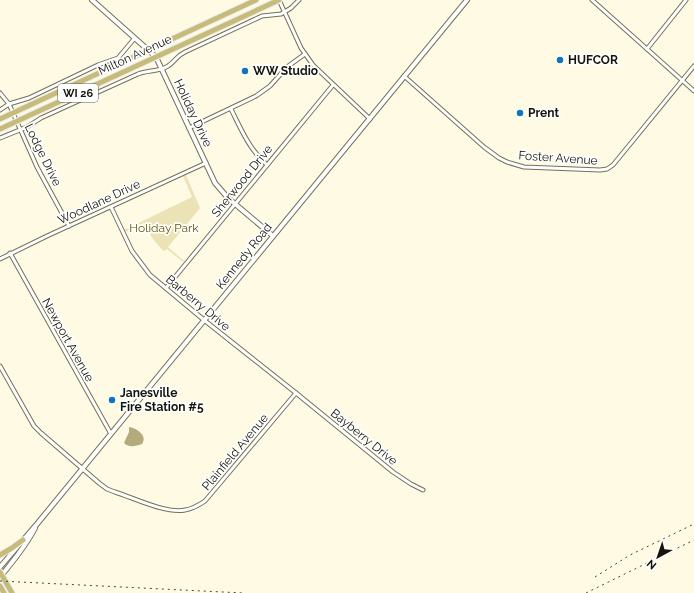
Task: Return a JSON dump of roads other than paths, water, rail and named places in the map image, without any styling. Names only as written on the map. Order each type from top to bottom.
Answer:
[{"type":"main road","name":"Milton Avenue","points":[[0,119],[256,0]]},
{"type":"main road","name":"Milton Avenue","points":[[0,129],[279,0]]},
{"type":"main road","points":[[0,555],[23,540]]},
{"type":"main road","points":[[1,575],[12,593]]},
{"type":"main road","points":[[0,586],[4,593]]},
{"type":"street","name":"Holiday Drive","points":[[92,0],[156,57],[215,182],[223,193],[235,204],[274,236]]},
{"type":"street","points":[[279,0],[305,54],[317,70],[370,119]]},
{"type":"street","points":[[0,138],[21,130],[41,118],[138,74],[169,66],[179,55],[262,16],[278,15],[291,8],[300,0]]},
{"type":"street","name":"Kennedy Road","points":[[0,567],[38,524],[467,0]]},
{"type":"street","points":[[592,0],[694,91]]},
{"type":"street","points":[[647,49],[686,0]]},
{"type":"street","points":[[0,110],[9,104],[34,96],[98,65],[118,58],[134,39]]},
{"type":"street","points":[[189,128],[264,91],[287,67],[305,54]]},
{"type":"street","name":"Foster Avenue","points":[[404,76],[484,147],[499,158],[524,167],[600,170],[607,169],[613,165],[694,66]]},
{"type":"street","name":"Sherwood Drive","points":[[166,288],[333,85]]},
{"type":"street","name":"Lodge Drive","points":[[0,93],[9,104],[37,167],[69,226]]},
{"type":"street","points":[[231,108],[250,147],[267,165]]},
{"type":"street","name":"Woodlane Drive","points":[[0,260],[10,253],[206,163]]},
{"type":"street","name":"Barberry Drive","points":[[110,207],[137,259],[150,275],[296,393]]},
{"type":"street","name":"Newport Avenue","points":[[10,253],[111,434]]},
{"type":"street","name":"Plainfield Avenue","points":[[0,366],[34,426],[40,433],[104,487],[172,511],[192,508],[205,501],[296,393]]},
{"type":"street","name":"Bayberry Drive","points":[[296,393],[393,472],[410,484],[423,490]]},
{"type":"street","name":"Kennedy Road","points":[[1,575],[30,538],[38,524]]},
{"type":"railway","points":[[595,577],[630,555],[694,524]]},
{"type":"railway","points":[[586,593],[694,540]]},
{"type":"railway","points":[[0,581],[243,593]]},
{"type":"place","name":"HUFCOR","points":[[560,60]]},
{"type":"place","name":"WW Studio","points":[[245,71]]},
{"type":"place","name":"Prent","points":[[520,113]]},
{"type":"place","name":"Janesville Fire Station #5","points":[[112,400]]},
{"type":"park label","name":"Holiday Park","points":[[164,228]]}]
